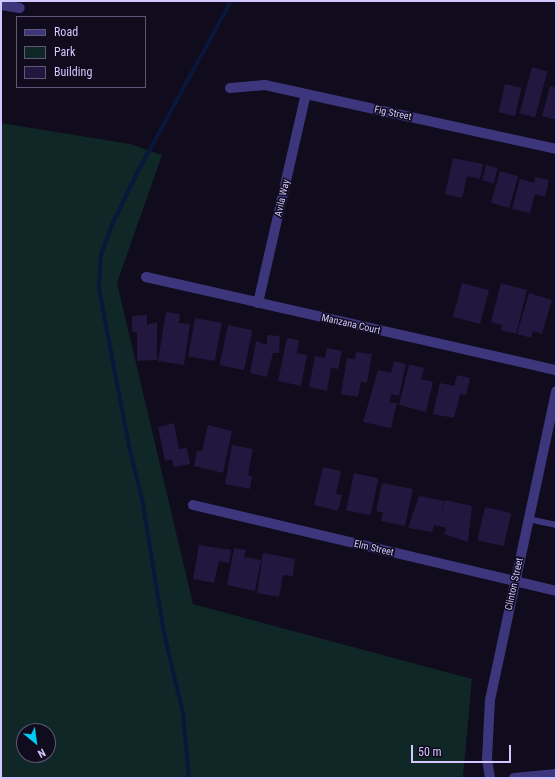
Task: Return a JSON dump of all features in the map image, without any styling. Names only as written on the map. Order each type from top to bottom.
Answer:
[{"type":"street","points":[[1,5],[20,8]]},
{"type":"street","name":"Fig Street","points":[[230,88],[265,84],[556,149]]},
{"type":"street","name":"Avila Way","points":[[258,303],[306,94]]},
{"type":"street","name":"Manzana Court","points":[[146,277],[556,370]]},
{"type":"street","name":"Clinton Street","points":[[490,778],[487,759],[490,700],[556,391]]},
{"type":"street","name":"Elm Street","points":[[193,505],[556,591]]},
{"type":"street","points":[[514,778],[556,774]]},
{"type":"lane","points":[[528,519],[556,525]]},
{"type":"green space","points":[[1,123],[130,144],[162,155],[117,283],[193,604],[472,679],[463,778],[1,778]]},
{"type":"building","points":[[532,67],[547,71],[535,118],[520,113]]},
{"type":"building","points":[[505,84],[522,88],[515,116],[498,112]]},
{"type":"building","points":[[550,86],[556,88],[556,120],[542,116]]},
{"type":"building","points":[[453,158],[483,164],[480,179],[467,176],[462,198],[445,194]]},
{"type":"building","points":[[486,165],[498,168],[494,183],[482,181]]},
{"type":"building","points":[[500,171],[518,176],[509,208],[491,203]]},
{"type":"building","points":[[535,177],[549,180],[545,197],[535,194],[530,213],[512,209],[520,179],[534,183]]},
{"type":"building","points":[[462,283],[489,290],[480,324],[453,317]]},
{"type":"building","points":[[501,283],[527,290],[516,334],[501,330],[502,325],[491,322]]},
{"type":"building","points":[[529,293],[552,300],[542,334],[533,331],[531,338],[517,334]]},
{"type":"building","points":[[166,312],[180,314],[179,323],[190,324],[184,365],[158,361]]},
{"type":"building","points":[[147,315],[147,325],[157,322],[157,360],[137,361],[137,333],[132,331],[132,316]]},
{"type":"building","points":[[195,318],[222,323],[215,361],[188,356]]},
{"type":"building","points":[[228,325],[252,330],[244,370],[219,365]]},
{"type":"building","points":[[267,335],[280,336],[279,353],[273,353],[267,377],[250,373],[256,341],[267,345]]},
{"type":"building","points":[[287,338],[299,340],[297,353],[307,355],[301,386],[278,381]]},
{"type":"building","points":[[327,348],[342,351],[338,369],[331,368],[327,391],[309,387],[315,356],[325,358]]},
{"type":"building","points":[[356,352],[372,354],[367,383],[361,382],[358,397],[341,394],[347,358],[355,359]]},
{"type":"building","points":[[394,361],[406,364],[399,396],[391,394],[390,403],[397,403],[391,428],[363,422],[378,370],[391,373]]},
{"type":"building","points":[[409,364],[424,368],[421,379],[433,382],[426,412],[399,405]]},
{"type":"building","points":[[457,375],[470,378],[466,395],[460,394],[454,418],[433,414],[440,383],[454,386]]},
{"type":"building","points":[[174,423],[179,449],[187,448],[190,464],[174,467],[172,459],[165,461],[158,427]]},
{"type":"building","points":[[208,425],[232,431],[223,473],[194,466],[197,451],[202,451]]},
{"type":"building","points":[[232,445],[253,449],[248,475],[252,476],[250,489],[225,484]]},
{"type":"building","points":[[323,467],[341,471],[336,494],[342,495],[338,511],[314,505]]},
{"type":"building","points":[[354,473],[378,478],[371,515],[346,510]]},
{"type":"building","points":[[382,483],[413,489],[405,526],[381,521],[383,513],[376,511]]},
{"type":"building","points":[[419,496],[444,501],[440,519],[445,500],[472,506],[468,542],[444,534],[446,528],[439,526],[434,525],[432,532],[408,528]]},
{"type":"building","points":[[485,507],[511,513],[504,546],[477,540]]},
{"type":"building","points":[[199,545],[231,550],[229,563],[219,561],[214,583],[193,579]]},
{"type":"building","points":[[234,548],[246,550],[244,557],[261,560],[255,591],[227,585]]},
{"type":"building","points":[[263,553],[295,559],[293,576],[283,575],[279,597],[257,593]]},
{"type":"waterway","points":[[189,778],[183,713],[164,633],[142,499],[129,446],[99,289],[101,255],[112,225],[137,173],[231,1]]}]
